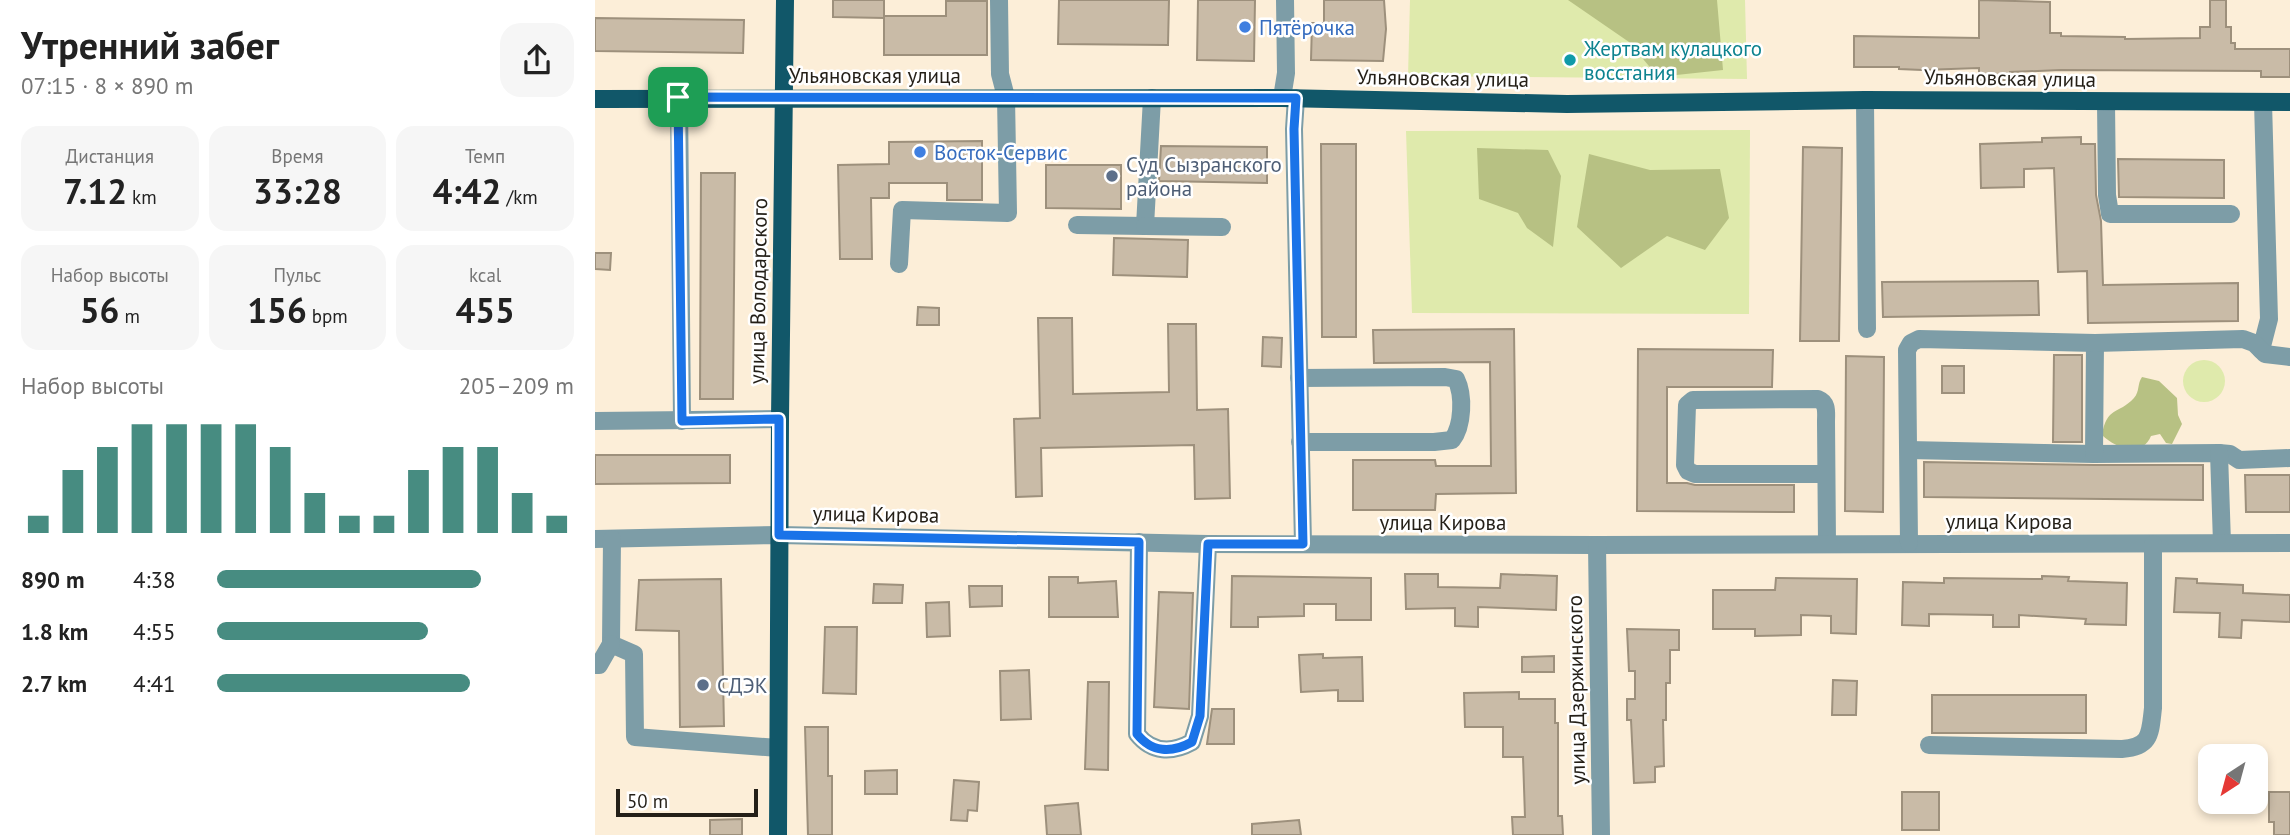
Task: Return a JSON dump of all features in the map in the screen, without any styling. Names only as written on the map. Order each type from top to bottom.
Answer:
[{"type":"main road","name":"улица Володарского","points":[[778,835],[779,419],[785,0]]},
{"type":"main road","name":"Ульяновская улица","points":[[595,99],[1289,98],[1567,104],[1865,100],[2290,102]]},
{"type":"street","points":[[899,264],[902,211],[1007,213],[1006,97],[1000,74],[999,0]]},
{"type":"street","points":[[1285,0],[1286,74],[1294,129],[1303,544]]},
{"type":"street","points":[[678,97],[682,421]]},
{"type":"street","points":[[1145,226],[1152,98]]},
{"type":"street","points":[[1865,100],[1867,329]]},
{"type":"street","points":[[2106,102],[2107,195],[2110,214],[2231,214]]},
{"type":"street","points":[[2261,350],[2269,319],[2263,102]]},
{"type":"street","points":[[1077,225],[1222,227]]},
{"type":"street","points":[[1909,543],[1907,350],[1911,343],[1919,339],[2095,343],[2249,340],[2273,357],[2290,357]]},
{"type":"street","points":[[2094,454],[2095,343]]},
{"type":"street","points":[[1299,378],[1445,377],[1456,379],[1460,388],[1458,432],[1452,440],[1300,442]]},
{"type":"street","points":[[1825,474],[1695,474],[1688,471],[1685,465],[1686,405],[1693,400],[1823,401],[1825,405],[1826,544]]},
{"type":"street","points":[[595,421],[779,419]]},
{"type":"street","points":[[1909,450],[2094,454],[2220,453],[2230,454],[2239,460],[2290,458]]},
{"type":"street","points":[[2220,453],[2221,543]]},
{"type":"street","name":"улица Кирова","points":[[604,539],[779,535],[1208,544],[2290,543]]},
{"type":"street","points":[[595,665],[599,665],[611,644],[604,539]]},
{"type":"street","points":[[1139,542],[1137,734],[1145,744],[1170,749],[1182,748],[1192,742],[1200,716],[1208,544]]},
{"type":"street","points":[[1929,745],[2122,749],[2137,748],[2144,744],[2151,731],[2153,708],[2153,544]]},
{"type":"street","name":"улица Дзержинского","points":[[1597,545],[1601,835]]},
{"type":"street","points":[[611,644],[634,654],[635,737],[778,748]]},
{"type":"green space","points":[[1410,0],[1745,0],[1747,79],[1408,76]]},
{"type":"green space","points":[[1568,0],[1717,0],[1723,70],[1658,77],[1629,42]]},
{"type":"green space","points":[[1750,130],[1749,314],[1412,313],[1406,131]]},
{"type":"green space","points":[[1477,148],[1548,150],[1561,176],[1553,247],[1527,228],[1518,213],[1479,199]]},
{"type":"green space","points":[[1589,154],[1650,170],[1720,169],[1729,218],[1705,250],[1667,236],[1621,268],[1577,227]]},
{"type":"green space","points":[[2204,360],[2219,366],[2225,381],[2219,396],[2204,402],[2189,396],[2183,381],[2189,366]]},
{"type":"green space","points":[[2142,377],[2159,381],[2177,398],[2178,415],[2182,424],[2172,444],[2166,443],[2160,434],[2151,436],[2141,447],[2128,449],[2114,444],[2102,435],[2110,415],[2136,395]]},
{"type":"building","points":[[833,0],[884,0],[884,18],[833,17]]},
{"type":"building","points":[[1059,0],[1169,0],[1168,45],[1058,44]]},
{"type":"building","points":[[1198,0],[1255,0],[1254,61],[1197,60]]},
{"type":"building","points":[[1324,0],[1384,0],[1386,29],[1383,61],[1311,60],[1312,23],[1324,23]]},
{"type":"building","points":[[1979,0],[2050,2],[2050,33],[2061,33],[2061,36],[2125,39],[2200,38],[2200,27],[2210,27],[2210,0],[2226,0],[2226,27],[2231,27],[2231,43],[2235,43],[2235,49],[2290,49],[2290,77],[2261,77],[2261,71],[2061,70],[2010,72],[2010,80],[1979,80],[1979,68],[1922,70],[1854,67],[1854,36],[1979,38]]},
{"type":"building","points":[[946,1],[987,1],[987,55],[884,55],[884,16],[946,16]]},
{"type":"building","points":[[595,18],[744,20],[743,53],[595,51]]},
{"type":"building","points":[[2081,137],[2081,144],[2095,144],[2103,285],[2238,283],[2238,321],[2088,323],[2087,271],[2058,272],[2054,168],[2024,169],[2024,187],[1981,188],[1980,144],[2042,142],[2042,138]]},
{"type":"building","points":[[982,141],[982,200],[947,200],[947,183],[889,183],[889,198],[871,198],[872,259],[840,259],[838,165],[889,164],[889,142]]},
{"type":"building","points":[[1321,144],[1356,144],[1356,337],[1322,337]]},
{"type":"building","points":[[1161,146],[1267,147],[1267,183],[1159,181]]},
{"type":"building","points":[[1803,147],[1842,148],[1839,341],[1800,341]]},
{"type":"building","points":[[2118,159],[2224,160],[2224,198],[2119,197]]},
{"type":"building","points":[[1046,165],[1121,165],[1121,209],[1046,208]]},
{"type":"building","points":[[701,173],[735,173],[733,399],[700,399]]},
{"type":"building","points":[[1114,238],[1188,240],[1187,277],[1113,275]]},
{"type":"building","points":[[595,253],[611,253],[610,270],[595,269]]},
{"type":"building","points":[[2038,281],[2039,315],[1883,317],[1882,282]]},
{"type":"building","points":[[918,307],[939,308],[939,325],[917,325]]},
{"type":"building","points":[[1038,318],[1072,318],[1073,394],[1169,392],[1168,324],[1196,324],[1197,410],[1228,409],[1230,498],[1195,499],[1194,445],[1041,448],[1042,496],[1016,497],[1014,419],[1040,418]]},
{"type":"building","points":[[1514,329],[1516,493],[1436,494],[1435,510],[1353,510],[1353,460],[1435,460],[1436,466],[1491,466],[1490,362],[1374,363],[1373,330]]},
{"type":"building","points":[[1263,337],[1282,338],[1281,367],[1262,366]]},
{"type":"building","points":[[1638,349],[1773,350],[1772,387],[1667,387],[1667,483],[1794,485],[1794,512],[1637,511]]},
{"type":"building","points":[[2054,355],[2082,355],[2082,442],[2053,442]]},
{"type":"building","points":[[1846,356],[1884,357],[1883,512],[1845,511]]},
{"type":"building","points":[[1942,366],[1964,366],[1964,393],[1942,393]]},
{"type":"building","points":[[595,455],[730,455],[730,483],[595,484]]},
{"type":"building","points":[[1924,462],[2203,465],[2203,500],[1924,497]]},
{"type":"building","points":[[2245,475],[2290,475],[2290,512],[2246,512]]},
{"type":"building","points":[[1405,574],[1438,574],[1438,587],[1500,588],[1501,574],[1557,576],[1556,610],[1478,607],[1478,627],[1455,626],[1455,608],[1406,609]]},
{"type":"building","points":[[1232,576],[1371,578],[1371,620],[1336,620],[1336,604],[1304,604],[1304,616],[1258,617],[1258,627],[1231,627]]},
{"type":"building","points":[[2042,576],[2069,577],[2068,581],[2127,583],[2126,625],[2085,624],[2086,619],[2019,615],[2019,627],[1993,627],[1993,615],[1929,614],[1929,626],[1902,625],[1903,582],[1944,583],[1944,578],[2042,579]]},
{"type":"building","points":[[1049,577],[1078,577],[1078,583],[1116,581],[1118,617],[1049,617]]},
{"type":"building","points":[[1776,578],[1857,579],[1856,634],[1831,633],[1831,616],[1801,615],[1801,635],[1755,636],[1755,629],[1713,629],[1713,590],[1775,590]]},
{"type":"building","points":[[2176,578],[2197,579],[2197,583],[2243,585],[2243,593],[2290,595],[2290,622],[2242,620],[2241,638],[2219,637],[2220,613],[2174,612]]},
{"type":"building","points":[[721,579],[724,726],[680,727],[679,631],[636,630],[639,580]]},
{"type":"building","points":[[874,584],[903,585],[902,603],[873,603]]},
{"type":"building","points":[[969,586],[1002,586],[1002,606],[970,607]]},
{"type":"building","points":[[1159,592],[1193,593],[1189,709],[1154,707]]},
{"type":"building","points":[[949,602],[950,636],[927,637],[926,603]]},
{"type":"building","points":[[825,627],[857,627],[856,694],[823,693]]},
{"type":"building","points":[[1627,629],[1679,630],[1679,650],[1670,650],[1670,683],[1666,683],[1666,720],[1663,720],[1664,766],[1655,767],[1655,782],[1634,783],[1631,720],[1627,720],[1627,699],[1635,699],[1635,671],[1629,671]]},
{"type":"building","points":[[1323,654],[1323,658],[1362,657],[1363,701],[1338,701],[1338,690],[1301,692],[1299,655]]},
{"type":"building","points":[[1554,656],[1554,672],[1522,672],[1522,657]]},
{"type":"building","points":[[1029,670],[1031,719],[1001,720],[1000,671]]},
{"type":"building","points":[[1833,680],[1857,681],[1856,715],[1832,715]]},
{"type":"building","points":[[1088,682],[1109,682],[1108,770],[1085,769]]},
{"type":"building","points":[[1519,692],[1519,699],[1555,699],[1555,723],[1558,723],[1558,816],[1562,816],[1563,835],[1513,835],[1512,817],[1525,817],[1523,757],[1503,757],[1503,727],[1465,727],[1464,693]]},
{"type":"building","points":[[1932,695],[2086,695],[2086,733],[1932,733]]},
{"type":"building","points":[[1212,709],[1234,709],[1234,744],[1207,744]]},
{"type":"building","points":[[805,727],[828,727],[828,776],[832,776],[832,835],[808,835]]},
{"type":"building","points":[[897,770],[897,794],[865,794],[865,771]]},
{"type":"building","points":[[954,780],[979,782],[977,811],[968,810],[967,821],[951,820]]},
{"type":"building","points":[[1902,792],[1939,792],[1939,830],[1902,830]]},
{"type":"building","points":[[2269,792],[2290,792],[2290,835],[2274,835],[2274,822],[2269,822]]},
{"type":"building","points":[[1078,803],[1081,835],[1047,835],[1045,806]]},
{"type":"building","points":[[742,819],[742,835],[710,835],[710,820]]},
{"type":"building","points":[[1299,820],[1301,835],[1252,835],[1252,824]]},
{"type":"place","name":"Пятёрочка","points":[[1245,27]]},
{"type":"place","name":"Жертвам кулацкого восстания","points":[[1570,60]]},
{"type":"place","name":"Восток-Сервис","points":[[920,152]]},
{"type":"place","name":"Суд Сызранского района","points":[[1112,176]]},
{"type":"place","name":"СДЭК","points":[[703,685]]},
{"type":"route","points":[[678,97],[1296,98],[1294,129],[1303,544],[1208,544],[1200,716],[1192,742],[1182,748],[1156,748],[1145,744],[1137,734],[1139,542],[779,535],[779,419],[682,421],[678,97]]}]
